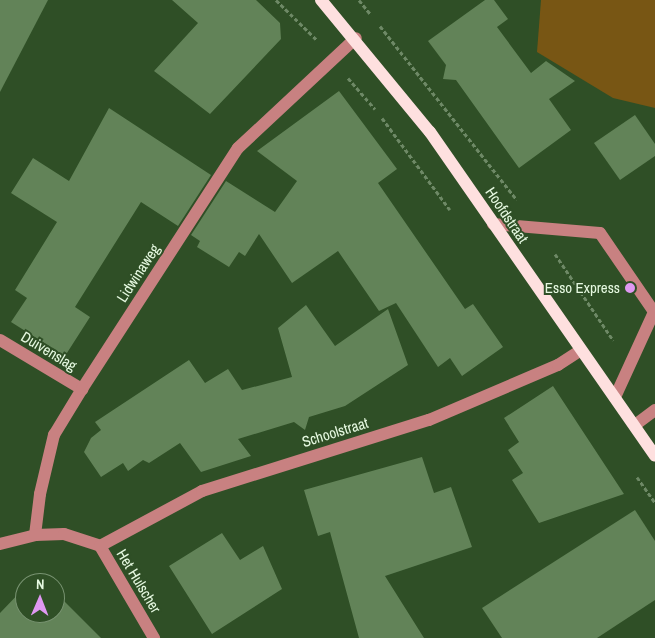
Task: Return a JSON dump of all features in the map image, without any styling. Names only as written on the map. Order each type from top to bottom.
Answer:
[{"type":"main road","name":"Hoofdstraat","points":[[321,0],[356,38],[430,132],[655,456]]},
{"type":"street","name":"Lidwinaweg","points":[[36,535],[40,494],[54,435],[82,389],[238,148],[356,38]]},
{"type":"street","points":[[493,224],[535,225],[600,233],[654,312],[615,397]]},
{"type":"street","name":"Duivenslag","points":[[0,340],[82,389]]},
{"type":"street","name":"Schoolstraat","points":[[100,546],[202,491],[429,420],[558,365],[581,350]]},
{"type":"street","points":[[635,425],[655,410]]},
{"type":"street","name":"Het Hulscher","points":[[36,535],[64,534],[100,546],[154,638]]},
{"type":"street","points":[[0,544],[36,535]]},
{"type":"path","points":[[276,0],[311,32],[455,217]]},
{"type":"path","name":"Hoofdstraat","points":[[359,0],[446,104],[535,225],[631,362]]},
{"type":"shaded area","points":[[541,0],[655,0],[655,108],[613,98],[537,52]]},
{"type":"building","points":[[0,0],[48,0],[0,92]]},
{"type":"building","points":[[172,0],[256,0],[280,23],[281,39],[210,114],[154,71],[198,23]]},
{"type":"building","points":[[485,0],[494,0],[508,19],[497,27],[531,73],[546,61],[575,81],[549,99],[571,130],[519,168],[456,80],[443,79],[446,65],[428,41]]},
{"type":"building","points":[[339,91],[397,169],[378,183],[465,309],[473,304],[503,347],[462,376],[450,358],[438,367],[396,303],[379,311],[338,251],[292,283],[259,234],[245,256],[239,252],[229,267],[197,247],[200,241],[191,235],[226,181],[275,212],[297,181],[257,151]]},
{"type":"building","points":[[109,108],[211,175],[178,226],[141,202],[75,307],[90,317],[65,356],[11,322],[27,298],[15,290],[57,222],[11,193],[33,158],[69,181]]},
{"type":"building","points":[[635,115],[655,144],[655,156],[620,180],[594,143]]},
{"type":"building","points":[[306,305],[335,346],[388,309],[408,365],[345,406],[309,417],[305,430],[294,422],[238,439],[251,456],[201,472],[180,443],[149,463],[143,460],[128,471],[123,463],[101,477],[84,452],[91,438],[101,430],[95,422],[189,360],[205,383],[228,369],[242,390],[292,377],[278,328]]},
{"type":"building","points":[[553,386],[624,494],[539,523],[512,480],[523,473],[508,450],[519,442],[504,418]]},
{"type":"building","points":[[422,457],[434,493],[451,487],[472,547],[385,576],[424,638],[359,638],[330,532],[318,536],[304,490]]},
{"type":"building","points":[[635,510],[655,541],[655,600],[597,638],[502,638],[482,608]]},
{"type":"building","points":[[222,533],[240,560],[263,546],[282,589],[212,634],[169,566]]},
{"type":"building","points":[[15,597],[15,623],[65,623],[65,602],[101,638],[0,638],[0,613]]},
{"type":"place","name":"Esso Express","points":[[630,288]]}]
